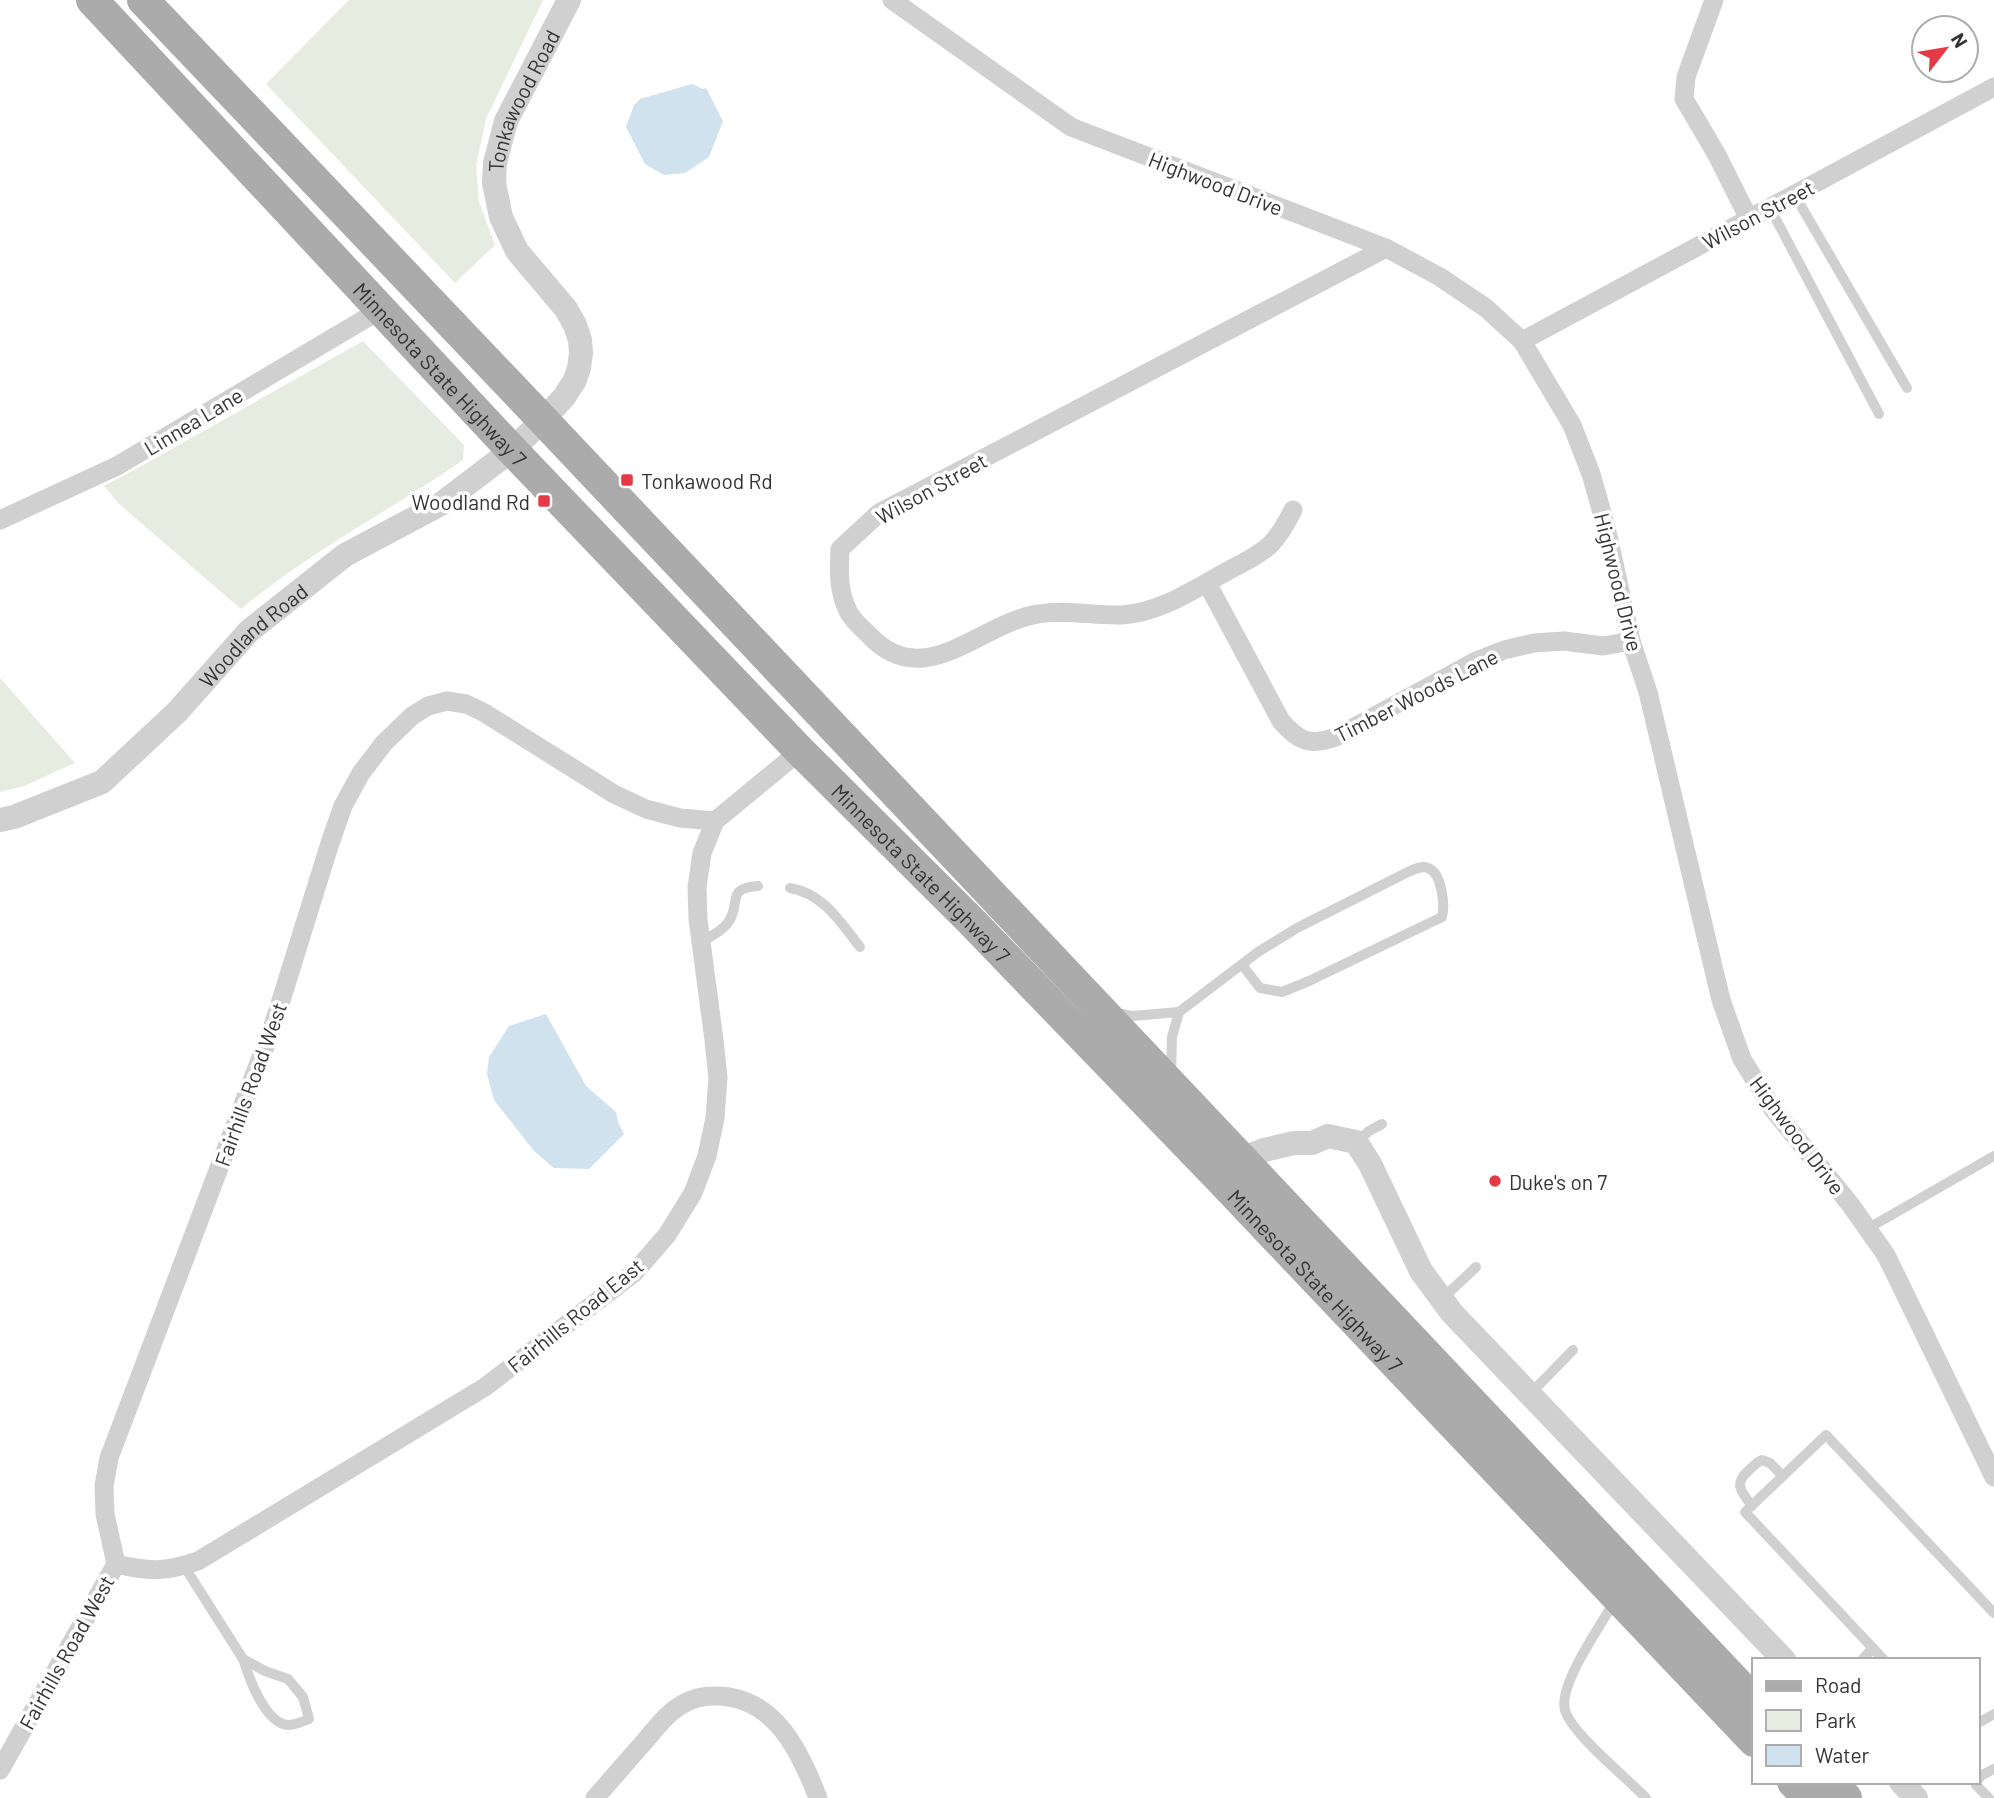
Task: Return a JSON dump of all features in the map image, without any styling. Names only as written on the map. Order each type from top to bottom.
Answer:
[{"type":"main road","name":"Minnesota State Highway 7","points":[[92,0],[512,450],[800,751],[970,920],[1162,1119],[1752,1739]]},
{"type":"main road","name":"Minnesota State Highway 7","points":[[144,0],[1752,1699]]},
{"type":"main road","points":[[1795,1784],[1808,1798]]},
{"type":"main road","points":[[1833,1784],[1846,1798]]},
{"type":"street","name":"Tonkawood Road","points":[[512,450],[564,397],[575,380],[581,353],[575,325],[566,309],[517,251],[501,217],[494,183],[495,163],[506,121],[569,0]]},
{"type":"street","name":"Highwood Drive","points":[[892,0],[1071,127],[1386,248],[1440,277],[1486,308],[1522,341],[1572,425],[1591,474],[1606,527],[1631,641],[1648,692],[1721,1000],[1742,1059],[1772,1108],[1850,1204],[1886,1255],[1994,1478]]},
{"type":"street","points":[[1714,0],[1686,76],[1684,99],[1717,155],[1749,219]]},
{"type":"street","name":"Wilson Street","points":[[1522,341],[1994,87]]},
{"type":"street","name":"Wilson Street","points":[[1293,510],[1270,545],[1252,558],[1152,610],[1123,615],[1065,611],[1036,614],[1009,622],[957,649],[929,658],[911,659],[880,647],[848,613],[839,586],[840,549],[879,513],[1386,248]]},
{"type":"street","name":"Linnea Lane","points":[[0,520],[117,466],[380,310]]},
{"type":"street","name":"Woodland Road","points":[[0,820],[102,782],[177,712],[249,631],[345,555],[442,505],[512,450]]},
{"type":"street","name":"Timber Woods Lane","points":[[1207,583],[1281,721],[1305,742],[1320,743],[1336,737],[1476,661],[1504,650],[1534,643],[1564,641],[1603,646],[1631,641]]},
{"type":"street","name":"Fairhills Road West","points":[[0,1770],[116,1564],[105,1514],[104,1486],[109,1458],[274,1023],[343,806],[361,773],[384,743],[412,716],[428,706],[447,701],[466,704],[483,712],[614,794],[646,809],[680,818],[715,821]]},
{"type":"street","name":"Fairhills Road East","points":[[116,1564],[143,1570],[171,1570],[198,1562],[485,1387],[634,1273],[667,1235],[693,1193],[707,1156],[716,1118],[716,1065],[698,919],[697,887],[702,853],[715,821],[800,751]]},
{"type":"street","points":[[1241,1159],[1264,1150],[1294,1143],[1312,1143],[1328,1136],[1356,1142],[1370,1164],[1421,1271],[1452,1313],[1782,1658]]},
{"type":"street","points":[[595,1798],[666,1717],[684,1703],[703,1696],[728,1696],[751,1703],[772,1719],[791,1740],[804,1761],[818,1798]]},
{"type":"street","points":[[1903,1784],[1916,1798]]},
{"type":"lane","points":[[1794,194],[1907,388]]},
{"type":"lane","points":[[1770,208],[1879,414]]},
{"type":"lane","points":[[1099,1010],[1132,1016],[1179,1012],[1258,952],[1297,928],[1406,873],[1420,867],[1428,867],[1440,886],[1444,907],[1442,917],[1282,992],[1260,988],[1243,965]]},
{"type":"lane","points":[[701,942],[728,924],[737,894],[742,888],[758,886]]},
{"type":"lane","points":[[790,888],[803,890],[818,898],[860,947]]},
{"type":"lane","points":[[1170,1085],[1172,1037],[1179,1012]]},
{"type":"lane","points":[[1356,1142],[1382,1124]]},
{"type":"lane","points":[[1867,1229],[1994,1156]]},
{"type":"lane","points":[[1441,1299],[1476,1267]]},
{"type":"lane","points":[[1530,1395],[1573,1350]]},
{"type":"lane","points":[[1882,1658],[1745,1512],[1826,1435],[1994,1613]]},
{"type":"lane","points":[[1752,1506],[1742,1491],[1741,1477],[1762,1460],[1770,1463],[1783,1476]]},
{"type":"lane","points":[[184,1566],[243,1659],[249,1679],[264,1706],[278,1723],[290,1725],[309,1719],[303,1697],[288,1679],[243,1659]]},
{"type":"lane","points":[[1617,1597],[1565,1691],[1565,1710],[1577,1731],[1646,1798]]},
{"type":"lane","points":[[1864,1658],[1873,1648]]},
{"type":"lane","points":[[1977,1784],[1989,1798]]},
{"type":"green space","points":[[349,0],[543,0],[486,119],[476,165],[479,202],[495,245],[455,283],[266,84]]},
{"type":"green space","points":[[363,341],[464,445],[463,460],[295,568],[241,609],[119,504],[104,486],[154,459]]},
{"type":"green space","points":[[0,678],[75,763],[24,786],[0,792]]},
{"type":"water","points":[[692,84],[706,88],[723,121],[709,157],[685,173],[664,175],[645,164],[626,127],[634,105],[640,99]]},
{"type":"water","points":[[546,1014],[586,1086],[616,1112],[624,1134],[589,1169],[554,1168],[534,1151],[494,1100],[487,1074],[489,1057],[509,1026]]},
{"type":"place","name":"Tonkawood Rd","points":[[627,480]]},
{"type":"place","name":"Woodland Rd","points":[[544,501]]},
{"type":"place","name":"Duke's on 7","points":[[1495,1181]]}]
